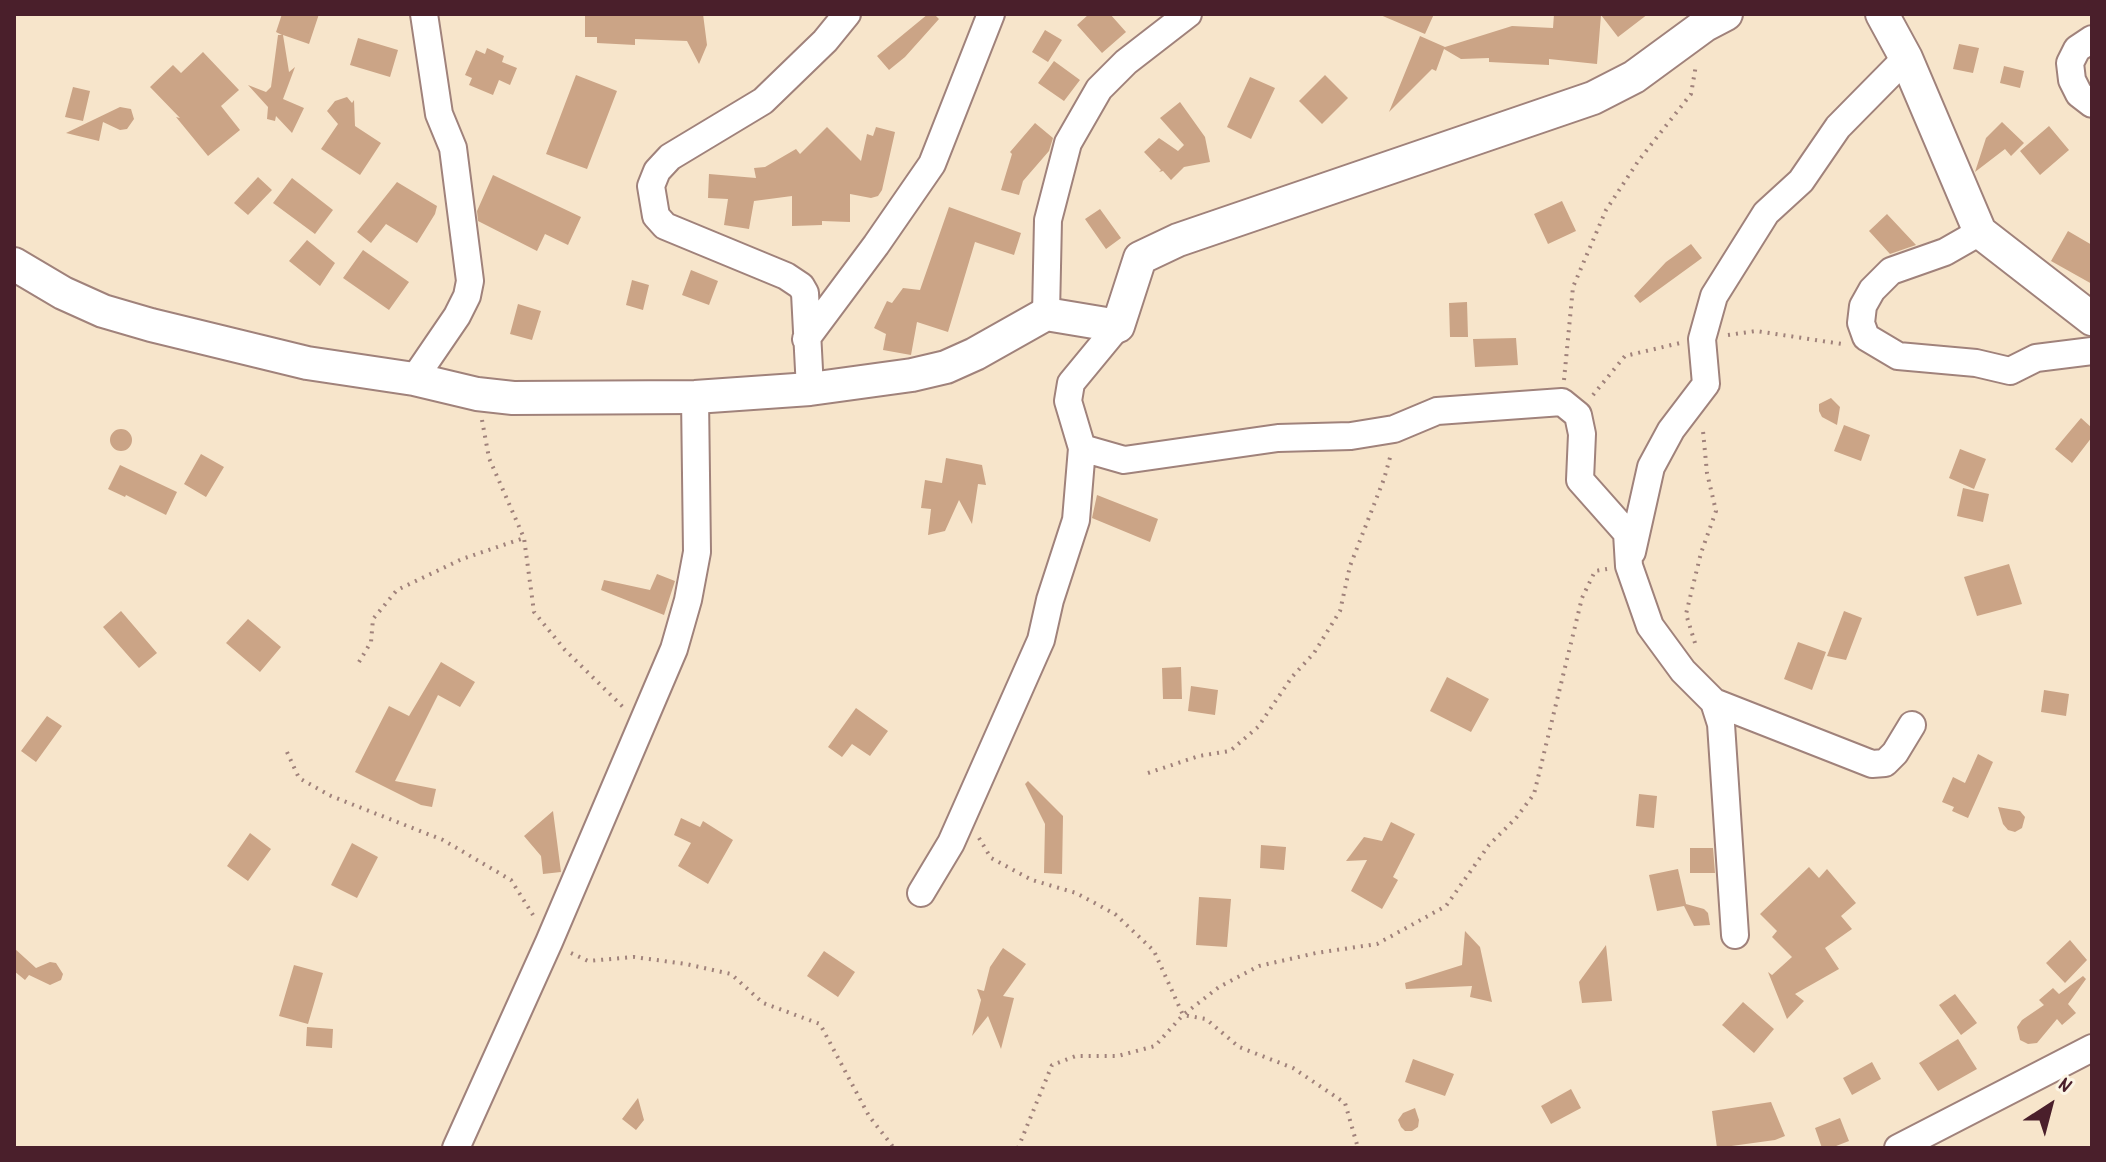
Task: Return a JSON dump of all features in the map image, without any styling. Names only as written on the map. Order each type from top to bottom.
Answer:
[{"type":"street","points":[[414,379],[457,316],[467,296],[470,281],[453,148],[439,114],[424,14]]},
{"type":"street","points":[[810,389],[805,293],[801,286],[786,276],[665,226],[656,216],[651,186],[657,171],[670,157],[763,101],[825,41],[847,14]]},
{"type":"street","points":[[806,339],[932,164],[991,14]]},
{"type":"street","points":[[1046,314],[1048,220],[1068,143],[1099,89],[1126,62],[1188,14]]},
{"type":"street","points":[[1882,14],[1906,58],[1980,232],[2092,319]]},
{"type":"street","points":[[921,893],[951,843],[1041,640],[1050,600],[1076,520],[1082,448],[1068,401],[1071,383],[1118,326],[1140,258],[1178,240],[1593,98],[1634,77],[1709,18]]},
{"type":"street","points":[[2092,39],[2077,49],[2070,63],[2072,80],[2079,94],[2092,104]]},
{"type":"street","points":[[1629,566],[1651,467],[1671,430],[1706,384],[1702,339],[1714,296],[1766,213],[1801,181],[1838,127],[1906,58]]},
{"type":"street","points":[[1980,232],[1945,252],[1891,271],[1872,290],[1863,306],[1861,323],[1866,337],[1898,356],[1976,363],[2010,371],[2036,358],[2092,351]]},
{"type":"street","points":[[14,264],[76,299],[139,322],[307,363],[513,398],[695,397],[810,389],[912,375],[946,367],[1046,314],[1118,326]]},
{"type":"street","points":[[456,1148],[549,942],[674,649],[697,552],[695,397]]},
{"type":"street","points":[[1082,448],[1124,460],[1278,438],[1351,436],[1394,429],[1437,411],[1562,402],[1578,415],[1582,434],[1580,480],[1627,533],[1629,566],[1645,616],[1657,638],[1683,671],[1714,702],[1872,764],[1885,763],[1912,725]]},
{"type":"street","points":[[1714,702],[1721,724],[1735,935]]},
{"type":"street","points":[[1898,1148],[2092,1048]]},
{"type":"path","points":[[1562,402],[1573,287],[1606,210],[1639,160],[1691,94],[1709,18]]},
{"type":"path","points":[[477,394],[489,458],[524,538],[534,612],[565,650],[641,726]]},
{"type":"path","points":[[1695,643],[1686,614],[1701,553],[1716,511],[1707,473],[1702,425]]},
{"type":"path","points":[[1148,773],[1199,756],[1230,751],[1258,727],[1292,677],[1314,653],[1340,611],[1350,566],[1384,479],[1392,449]]},
{"type":"path","points":[[359,662],[371,642],[373,619],[397,590],[462,559],[524,538]]},
{"type":"path","points":[[1018,1148],[1052,1065],[1076,1056],[1118,1056],[1155,1046],[1183,1015],[1219,987],[1259,966],[1377,944],[1446,906],[1489,845],[1534,794],[1582,598],[1595,571],[1629,566]]},
{"type":"path","points":[[287,752],[299,778],[331,796],[443,840],[511,880],[549,942],[588,961],[634,957],[731,974],[763,1003],[820,1024],[869,1116],[894,1148]]},
{"type":"path","points":[[977,835],[991,858],[1032,880],[1076,893],[1115,914],[1154,951],[1183,1015]]},
{"type":"path","points":[[1183,1015],[1206,1019],[1239,1047],[1293,1068],[1345,1103],[1358,1148]]},
{"type":"building","points":[[282,14],[319,14],[309,44],[283,35],[289,72],[295,67],[283,99],[304,108],[292,133],[276,116],[275,121],[267,119],[268,107],[248,85],[266,92],[271,87],[278,35],[282,35],[276,32]]},
{"type":"building","points":[[585,14],[703,14],[707,45],[699,64],[687,41],[635,39],[635,45],[597,43],[597,37],[585,37]]},
{"type":"building","points":[[928,14],[934,14],[939,19],[889,70],[877,56]]},
{"type":"building","points":[[1089,14],[1110,14],[1126,32],[1102,53],[1077,25]]},
{"type":"building","points":[[1378,14],[1434,14],[1425,34]]},
{"type":"building","points":[[1554,14],[1648,14],[1618,37],[1601,15],[1597,64],[1549,59],[1549,65],[1489,62],[1489,58],[1461,59],[1444,49],[1436,71],[1432,69],[1389,112],[1420,36],[1445,47],[1512,26],[1553,28]]},
{"type":"building","points":[[1045,30],[1062,40],[1048,62],[1032,52]]},
{"type":"building","points":[[358,38],[398,50],[390,77],[350,65]]},
{"type":"building","points":[[1959,44],[1979,48],[1973,73],[1953,69]]},
{"type":"building","points":[[487,48],[504,56],[502,62],[517,68],[510,85],[499,80],[493,95],[469,85],[472,78],[465,75],[476,50],[485,54]]},
{"type":"building","points":[[203,52],[239,90],[221,106],[240,130],[208,156],[176,117],[180,118],[150,87],[173,65],[181,73]]},
{"type":"building","points":[[1054,61],[1080,80],[1064,101],[1038,83]]},
{"type":"building","points":[[2004,66],[2024,71],[2020,88],[2000,83]]},
{"type":"building","points":[[576,75],[617,91],[587,169],[546,154]]},
{"type":"building","points":[[1325,75],[1348,98],[1322,124],[1299,101]]},
{"type":"building","points":[[1250,77],[1275,88],[1251,139],[1227,127]]},
{"type":"building","points":[[73,87],[90,91],[83,121],[65,117]]},
{"type":"building","points":[[347,97],[352,103],[354,100],[355,126],[381,143],[360,175],[321,149],[338,124],[327,111],[335,101]]},
{"type":"building","points":[[1180,102],[1205,137],[1210,162],[1184,167],[1171,180],[1163,171],[1159,172],[1161,170],[1144,152],[1159,138],[1178,151],[1184,145],[1160,118]]},
{"type":"building","points":[[120,107],[131,109],[134,119],[127,129],[120,130],[103,122],[99,141],[66,133]]},
{"type":"building","points":[[2002,122],[2024,143],[2011,156],[2005,149],[1975,172],[1986,138]]},
{"type":"building","points":[[1035,123],[1053,138],[1049,151],[1023,181],[1019,195],[1001,190],[1012,154],[1010,152]]},
{"type":"building","points":[[2049,126],[2069,150],[2040,175],[2020,151]]},
{"type":"building","points":[[827,127],[861,161],[867,134],[873,136],[876,127],[895,132],[878,196],[871,198],[850,194],[850,222],[822,221],[822,225],[792,226],[792,196],[754,201],[749,229],[724,225],[728,199],[708,198],[709,174],[756,178],[754,168],[765,167],[796,149],[800,154]]},
{"type":"building","points":[[493,175],[581,217],[568,245],[545,234],[537,251],[478,221],[477,211]]},
{"type":"building","points":[[258,177],[272,190],[248,215],[234,203]]},
{"type":"building","points":[[292,178],[333,210],[315,234],[273,203]]},
{"type":"building","points":[[397,182],[437,206],[435,214],[417,243],[386,224],[371,243],[357,232]]},
{"type":"building","points":[[1562,201],[1576,231],[1548,244],[1534,214]]},
{"type":"building","points":[[949,207],[1021,233],[1014,255],[975,242],[948,332],[917,322],[911,355],[883,350],[886,334],[874,328],[887,301],[892,303],[903,288],[920,290]]},
{"type":"building","points":[[1100,209],[1121,238],[1106,249],[1085,219]]},
{"type":"building","points":[[1887,214],[1916,245],[1890,254],[1869,231]]},
{"type":"building","points":[[2068,231],[2092,245],[2092,284],[2051,261]]},
{"type":"building","points":[[307,240],[335,263],[320,286],[289,261]]},
{"type":"building","points":[[1691,244],[1702,258],[1640,303],[1634,296],[1666,262]]},
{"type":"building","points":[[363,250],[409,282],[389,310],[343,278]]},
{"type":"building","points":[[691,270],[718,281],[709,305],[682,295]]},
{"type":"building","points":[[632,280],[649,285],[643,310],[626,305]]},
{"type":"building","points":[[1467,302],[1468,337],[1450,337],[1449,303]]},
{"type":"building","points":[[518,304],[541,311],[532,340],[510,334]]},
{"type":"building","points":[[1516,338],[1518,365],[1475,367],[1473,339]]},
{"type":"building","points":[[1831,398],[1840,407],[1837,425],[1822,417],[1819,411],[1819,404]]},
{"type":"building","points":[[2081,418],[2092,428],[2092,437],[2072,463],[2055,449]]},
{"type":"building","points":[[1844,425],[1870,435],[1861,461],[1834,451]]},
{"type":"building","points":[[121,429],[129,432],[132,440],[129,448],[121,451],[113,448],[110,440],[113,432]]},
{"type":"building","points":[[1960,449],[1986,459],[1974,489],[1949,478]]},
{"type":"building","points":[[201,454],[224,467],[206,497],[184,484]]},
{"type":"building","points":[[946,458],[982,465],[986,485],[978,484],[972,524],[959,500],[945,531],[928,535],[931,509],[921,508],[925,480],[942,483]]},
{"type":"building","points":[[120,465],[177,492],[166,515],[108,489]]},
{"type":"building","points":[[1963,488],[1989,494],[1983,522],[1957,516]]},
{"type":"building","points":[[1097,495],[1158,519],[1150,542],[1092,518]]},
{"type":"building","points":[[2009,564],[2022,604],[1977,616],[1964,577]]},
{"type":"building","points":[[657,574],[675,581],[664,615],[601,590],[604,580],[650,590]]},
{"type":"building","points":[[121,611],[157,653],[139,668],[103,627]]},
{"type":"building","points":[[1844,611],[1862,618],[1846,660],[1827,656]]},
{"type":"building","points":[[248,619],[281,647],[260,672],[226,643]]},
{"type":"building","points":[[1798,642],[1826,652],[1812,690],[1784,679]]},
{"type":"building","points":[[441,662],[475,682],[460,707],[438,695],[395,781],[436,789],[432,807],[421,805],[355,772],[389,706],[409,716]]},
{"type":"building","points":[[1181,667],[1182,699],[1163,699],[1162,668]]},
{"type":"building","points":[[1447,677],[1489,699],[1471,732],[1430,711]]},
{"type":"building","points":[[1191,686],[1218,690],[1215,715],[1188,711]]},
{"type":"building","points":[[2044,690],[2069,694],[2066,716],[2041,712]]},
{"type":"building","points":[[856,708],[888,731],[870,756],[852,744],[842,757],[828,747]]},
{"type":"building","points":[[47,716],[62,726],[36,762],[21,751]]},
{"type":"building","points":[[1978,754],[1993,762],[1968,818],[1952,811],[1954,807],[1942,802],[1953,777],[1965,783]]},
{"type":"building","points":[[1028,781],[1063,816],[1062,874],[1044,873],[1045,824],[1025,784]]},
{"type":"building","points":[[1639,794],[1657,796],[1654,828],[1636,826]]},
{"type":"building","points":[[1998,807],[2020,811],[2025,817],[2022,828],[2015,832],[2008,830]]},
{"type":"building","points":[[553,811],[561,872],[543,874],[541,856],[524,836]]},
{"type":"building","points":[[681,818],[700,827],[703,821],[733,840],[708,884],[678,866],[691,843],[674,835]]},
{"type":"building","points":[[1391,822],[1415,834],[1393,877],[1398,880],[1382,909],[1351,891],[1367,860],[1346,861],[1364,837],[1382,841]]},
{"type":"building","points":[[250,833],[271,849],[248,881],[227,866]]},
{"type":"building","points":[[352,843],[378,857],[357,898],[331,885]]},
{"type":"building","points":[[1261,845],[1286,847],[1284,870],[1260,868]]},
{"type":"building","points":[[1690,848],[1713,848],[1715,873],[1690,873]]},
{"type":"building","points":[[1809,867],[1819,878],[1827,869],[1856,903],[1841,916],[1852,929],[1825,948],[1839,969],[1795,994],[1804,1001],[1787,1019],[1768,972],[1772,975],[1792,957],[1772,937],[1777,931],[1760,914]]},
{"type":"building","points":[[1678,869],[1686,904],[1704,909],[1710,925],[1694,926],[1684,906],[1657,911],[1649,875]]},
{"type":"building","points":[[1199,897],[1231,899],[1227,947],[1196,945]]},
{"type":"building","points":[[1465,931],[1480,947],[1492,1002],[1470,997],[1472,986],[1406,989],[1405,983],[1462,965]]},
{"type":"building","points":[[2070,940],[2087,960],[2065,983],[2046,963]]},
{"type":"building","points":[[1606,945],[1612,1001],[1582,1003],[1579,982]]},
{"type":"building","points":[[14,948],[36,968],[50,962],[56,963],[63,974],[61,980],[50,985],[29,975],[25,980],[14,971]]},
{"type":"building","points":[[1003,948],[1026,964],[1003,996],[1014,998],[1001,1049],[988,1016],[972,1036],[981,1000],[977,989],[984,991],[990,967]]},
{"type":"building","points":[[824,951],[855,972],[838,997],[807,976]]},
{"type":"building","points":[[294,965],[323,973],[308,1024],[279,1016]]},
{"type":"building","points":[[2083,976],[2086,979],[2068,1004],[2076,1013],[2062,1025],[2057,1019],[2037,1043],[2028,1044],[2020,1040],[2017,1027],[2044,1005],[2039,1000],[2053,988],[2059,994]]},
{"type":"building","points":[[1955,994],[1977,1023],[1961,1035],[1939,1005]]},
{"type":"building","points":[[1743,1002],[1774,1029],[1754,1053],[1722,1025]]},
{"type":"building","points":[[307,1027],[333,1029],[332,1048],[306,1046]]},
{"type":"building","points":[[1958,1039],[1977,1069],[1938,1091],[1919,1063]]},
{"type":"building","points":[[1413,1059],[1454,1074],[1445,1096],[1405,1082]]},
{"type":"building","points":[[1872,1062],[1881,1079],[1852,1095],[1843,1078]]},
{"type":"building","points":[[1571,1089],[1581,1108],[1551,1124],[1541,1106]]},
{"type":"building","points":[[638,1098],[644,1120],[636,1130],[622,1119]]},
{"type":"building","points":[[1771,1102],[1785,1136],[1717,1148],[1712,1111]]},
{"type":"building","points":[[1415,1108],[1418,1127],[1405,1131],[1398,1120],[1403,1113]]},
{"type":"building","points":[[1840,1118],[1849,1141],[1822,1148],[1815,1128]]}]
